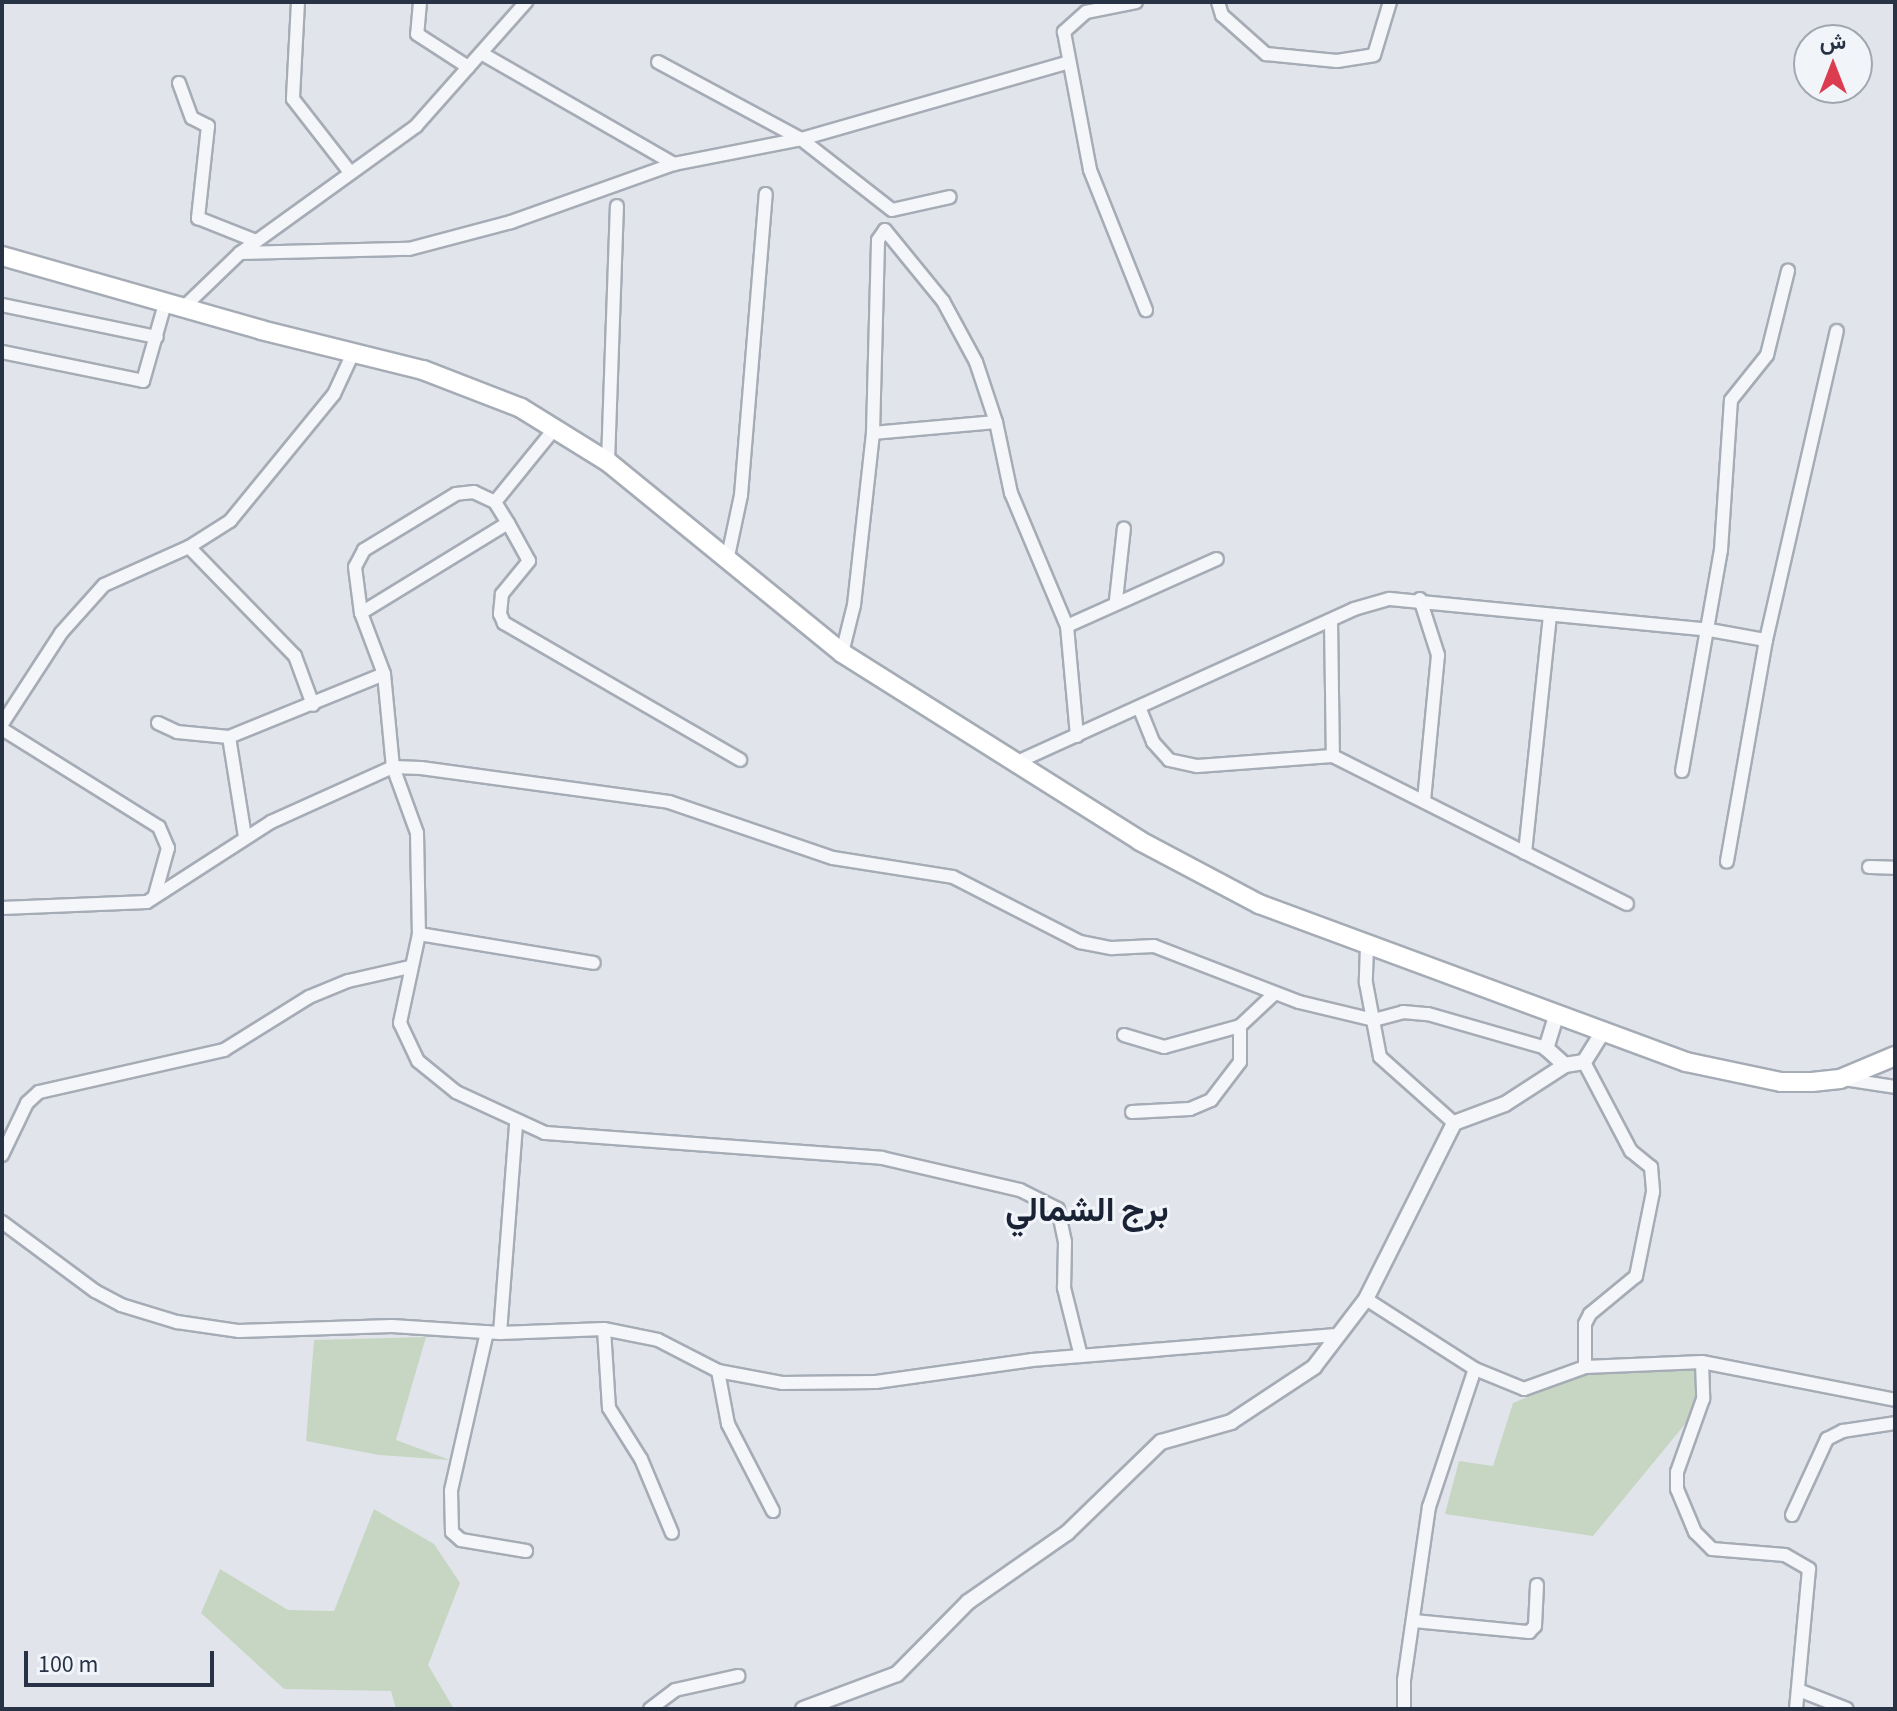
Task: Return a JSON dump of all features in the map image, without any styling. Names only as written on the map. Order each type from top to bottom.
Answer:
[{"type":"main road","points":[[2,256],[471,386],[556,427],[608,462],[842,653],[1015,763],[1212,881],[1367,946],[1603,1032],[1739,1074],[1781,1082],[1840,1079],[1895,1056]]},
{"type":"street","points":[[298,2],[293,99],[349,171]]},
{"type":"street","points":[[420,2],[417,34],[468,67]]},
{"type":"street","points":[[185,306],[240,253],[349,171],[416,126],[526,2]]},
{"type":"street","points":[[1136,2],[1072,20],[1064,32],[1066,63],[1090,170],[1146,310]]},
{"type":"street","points":[[1218,2],[1222,15],[1266,54],[1337,61],[1374,55],[1390,2]]},
{"type":"street","points":[[481,53],[674,164]]},
{"type":"street","points":[[658,62],[801,139],[892,210],[950,197]]},
{"type":"street","points":[[240,253],[409,249],[511,222],[674,164],[801,139],[1066,63]]},
{"type":"street","points":[[179,83],[192,118],[208,126],[198,218],[256,241]]},
{"type":"street","points":[[727,561],[741,495],[766,194]]},
{"type":"street","points":[[608,462],[617,206]]},
{"type":"street","points":[[842,653],[854,605],[873,433],[878,240],[885,230],[943,301],[976,362],[996,422],[1011,493],[1067,626],[1077,736]]},
{"type":"street","points":[[1682,771],[1726,514],[1731,400],[1767,355],[1788,271]]},
{"type":"street","points":[[2,352],[143,381],[166,300]]},
{"type":"street","points":[[2,305],[157,337]]},
{"type":"street","points":[[1727,862],[1766,640],[1837,331]]},
{"type":"street","points":[[155,895],[168,848],[159,827],[2,726],[61,633],[104,585],[189,547],[241,509],[334,394],[353,353]]},
{"type":"street","points":[[873,433],[996,422]]},
{"type":"street","points":[[495,502],[556,427]]},
{"type":"street","points":[[740,760],[504,623],[499,603],[502,594],[529,561],[495,502],[474,492],[456,494],[364,550],[355,567],[361,613],[384,674],[393,767],[417,833],[419,934],[400,1023],[418,1061],[433,1077],[516,1123],[575,1137],[882,1158],[1020,1190],[1058,1209],[1065,1234],[1064,1288],[1081,1356]]},
{"type":"street","points":[[361,613],[508,523]]},
{"type":"street","points":[[1116,600],[1124,528]]},
{"type":"street","points":[[189,547],[295,656],[313,705]]},
{"type":"street","points":[[1067,626],[1116,600],[1217,559]]},
{"type":"street","points":[[1015,763],[1372,603],[1420,599],[1550,616],[1704,629],[1766,640]]},
{"type":"street","points":[[1420,599],[1438,655],[1424,800]]},
{"type":"street","points":[[1525,853],[1550,616]]},
{"type":"street","points":[[1331,620],[1333,756]]},
{"type":"street","points":[[158,723],[177,732],[229,737],[384,674]]},
{"type":"street","points":[[1139,707],[1153,742],[1169,760],[1181,764],[1333,756],[1627,904]]},
{"type":"street","points":[[229,737],[245,837]]},
{"type":"street","points":[[2,908],[122,907],[147,902],[245,837],[393,767],[669,802],[833,858],[953,877],[1080,942],[1170,950],[1274,994],[1374,1020],[1403,1012],[1428,1014],[1546,1048],[1565,1065]]},
{"type":"street","points":[[1869,867],[1895,868]]},
{"type":"street","points":[[419,934],[594,963]]},
{"type":"street","points":[[1367,946],[1366,983],[1380,1057],[1389,1070],[1454,1123]]},
{"type":"street","points":[[2,1155],[27,1103],[39,1092],[224,1050],[309,997],[348,981],[410,967]]},
{"type":"street","points":[[1124,1035],[1164,1047],[1240,1026],[1274,994]]},
{"type":"street","points":[[1546,1048],[1557,1013]]},
{"type":"street","points":[[1132,1112],[1190,1109],[1211,1100],[1234,1076],[1240,1062],[1240,1026]]},
{"type":"street","points":[[803,1709],[897,1674],[968,1602],[1067,1533],[1139,1459],[1161,1442],[1231,1422],[1314,1367],[1366,1299],[1454,1123],[1505,1104],[1565,1065],[1584,1062],[1603,1032]]},
{"type":"street","points":[[1584,1062],[1631,1151],[1651,1167],[1653,1192],[1636,1276],[1590,1314],[1585,1324],[1585,1367]]},
{"type":"street","points":[[1840,1079],[1895,1087]]},
{"type":"street","points":[[516,1123],[494,1332],[451,1491],[452,1532],[461,1540],[526,1551]]},
{"type":"street","points":[[2,1222],[95,1291],[121,1305],[177,1322],[239,1331],[392,1326],[494,1332],[604,1329],[658,1340],[718,1371],[822,1385],[1081,1356],[1336,1335]]},
{"type":"street","points":[[1366,1299],[1475,1369],[1524,1389],[1585,1367],[1702,1362],[1895,1400]]},
{"type":"street","points":[[604,1329],[609,1408],[641,1459],[672,1533]]},
{"type":"street","points":[[1702,1362],[1703,1399],[1677,1472],[1677,1489],[1695,1532],[1712,1549],[1785,1555],[1809,1569],[1801,1691],[1796,1709]]},
{"type":"street","points":[[1404,1709],[1414,1621],[1438,1469],[1475,1369]]},
{"type":"street","points":[[718,1371],[728,1424],[773,1511]]},
{"type":"street","points":[[1792,1515],[1827,1439],[1843,1431],[1895,1423]]},
{"type":"street","points":[[1414,1621],[1529,1632],[1535,1626],[1537,1585]]},
{"type":"street","points":[[650,1709],[675,1690],[738,1676]]},
{"type":"street","points":[[1801,1691],[1847,1709]]},
{"type":"green space","points":[[426,1337],[396,1440],[450,1460],[379,1455],[306,1441],[314,1340]]},
{"type":"green space","points":[[1696,1368],[1695,1412],[1593,1536],[1445,1514],[1459,1461],[1493,1466],[1513,1403],[1584,1373]]},
{"type":"green space","points":[[374,1509],[434,1544],[460,1583],[428,1665],[454,1709],[396,1709],[391,1691],[284,1689],[201,1613],[220,1569],[288,1610],[334,1611]]},
{"type":"district","name":"برج الشمالي","points":[[1087,1211]]}]
